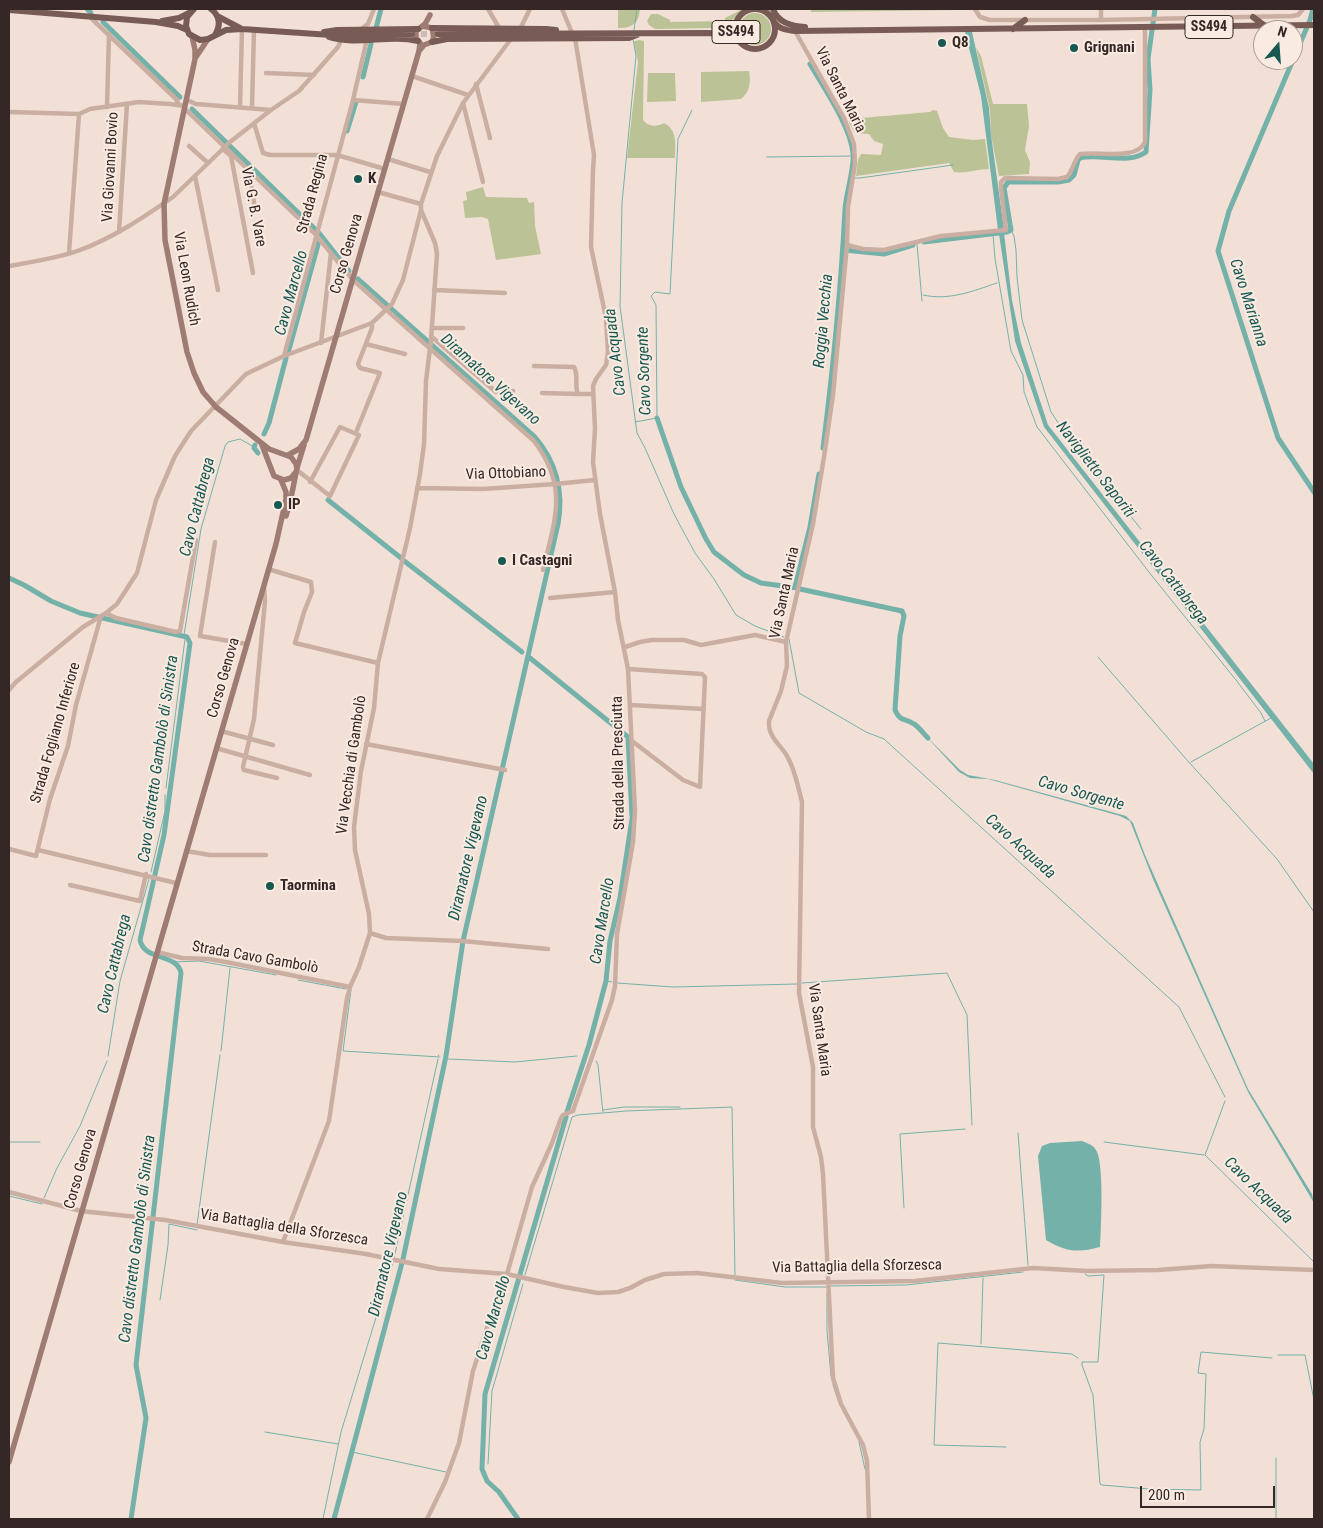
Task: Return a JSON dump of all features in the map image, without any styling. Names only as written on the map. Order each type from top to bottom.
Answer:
[{"type":"main road","points":[[211,9],[217,16],[242,28]]},
{"type":"main road","name":"SS494","points":[[438,34],[628,36],[708,32],[723,30],[737,22],[744,13],[752,9],[761,10],[777,26],[795,31],[1253,26]]},
{"type":"main road","points":[[773,9],[779,19],[798,27],[844,31]]},
{"type":"main road","points":[[9,10],[156,22],[178,26],[200,40],[208,39]]},
{"type":"main road","points":[[156,22],[179,18],[192,11]]},
{"type":"main road","points":[[187,30],[186,22],[192,11]]},
{"type":"main road","points":[[431,12],[431,27],[434,36],[432,42],[447,39],[511,39],[574,36]]},
{"type":"main road","points":[[421,43],[415,35],[431,12]]},
{"type":"main road","points":[[215,35],[219,26],[217,16]]},
{"type":"main road","points":[[1253,17],[1257,20]]},
{"type":"main road","name":"SS494","points":[[771,41],[775,32],[772,19]]},
{"type":"main road","points":[[1013,29],[1025,20]]},
{"type":"main road","name":"SS494","points":[[737,22],[735,30],[738,39],[742,44],[752,49],[763,48],[784,34],[795,31]]},
{"type":"main road","points":[[317,34],[334,30],[431,27],[546,29],[574,36]]},
{"type":"main road","points":[[195,59],[208,39],[226,30],[242,28],[317,34],[412,34]]},
{"type":"main road","name":"SS494","points":[[708,32],[725,34],[738,39]]},
{"type":"main road","points":[[317,34],[342,40],[404,39],[421,43]]},
{"type":"main road","points":[[192,36],[195,59]]},
{"type":"main road","name":"Corso Genova","points":[[9,1462],[264,582],[290,502],[296,470],[421,43],[432,42]]},
{"type":"main road","name":"Via Leon Rudich","points":[[195,59],[164,204],[165,240],[187,352],[194,374],[203,392],[216,407],[269,449],[284,455]]},
{"type":"main road","points":[[271,466],[274,459],[299,449],[306,440]]},
{"type":"main road","points":[[260,441],[274,476],[281,480],[291,478],[296,470],[294,460],[284,455]]},
{"type":"main road","name":"Corso Genova","points":[[276,544],[286,499],[286,492],[281,480]]},
{"type":"street","points":[[360,30],[369,21],[374,9]]},
{"type":"street","points":[[488,9],[498,26]]},
{"type":"street","points":[[520,29],[530,9]]},
{"type":"street","name":"Strada della Presciutta","points":[[427,1519],[445,1482],[459,1443],[473,1371],[503,1279],[507,1274],[532,1187],[561,1118],[563,1115],[573,1111],[612,1000],[615,986],[617,934],[634,830],[635,810],[628,668],[618,620],[593,462],[593,394],[596,379],[606,364],[608,348],[606,318],[591,247],[594,155],[574,36],[562,9]]},
{"type":"street","points":[[768,9],[772,19]]},
{"type":"street","points":[[975,9],[980,17],[990,20],[1292,16],[1298,15],[1303,9]]},
{"type":"street","points":[[1101,9],[1101,20]]},
{"type":"street","points":[[91,17],[316,232],[331,254],[353,280],[530,436],[547,461],[558,484],[556,512],[543,570]]},
{"type":"street","points":[[369,21],[372,30]]},
{"type":"street","points":[[846,248],[884,250],[941,236],[1003,231],[1001,188],[1005,178],[1058,179],[1067,177],[1071,172],[1076,157],[1080,154],[1125,154],[1142,148],[1145,142],[1149,27]]},
{"type":"street","points":[[240,107],[242,28]]},
{"type":"street","points":[[252,108],[254,29]]},
{"type":"street","name":"Via Santa Maria","points":[[795,31],[844,118],[854,144],[856,156],[848,207],[833,395],[824,457],[813,524],[786,642],[787,666],[781,691],[768,725],[773,739],[787,756],[802,802],[799,993],[800,1007],[813,1067],[812,1127],[821,1157],[823,1174],[829,1283],[828,1308],[833,1378],[841,1404],[863,1445],[867,1461],[869,1519]]},
{"type":"street","points":[[108,106],[109,34]]},
{"type":"street","name":"Strada Regina","points":[[284,356],[353,100],[367,39]]},
{"type":"street","points":[[496,39],[501,44],[500,52]]},
{"type":"street","points":[[357,430],[380,373],[360,368],[358,364],[372,328],[372,323],[392,304],[403,280],[430,172],[449,128],[463,103],[511,39]]},
{"type":"street","points":[[9,266],[69,253],[103,240],[164,204],[174,197],[226,146],[271,110],[299,91],[342,40]]},
{"type":"street","points":[[266,73],[314,75]]},
{"type":"street","points":[[412,76],[468,95]]},
{"type":"street","points":[[476,84],[490,138]]},
{"type":"street","points":[[353,100],[404,104]]},
{"type":"street","points":[[9,112],[79,114],[90,109],[139,102],[271,110]]},
{"type":"street","points":[[463,103],[483,182]]},
{"type":"street","name":"Via Giovanni Bovio","points":[[119,232],[127,104]]},
{"type":"street","points":[[69,253],[79,114]]},
{"type":"street","points":[[254,123],[263,153],[270,155],[337,155],[385,169]]},
{"type":"street","points":[[189,146],[208,164]]},
{"type":"street","name":"Via G. B. Vare","points":[[226,146],[230,156],[253,273]]},
{"type":"street","points":[[388,159],[430,172]]},
{"type":"street","points":[[249,170],[255,208]]},
{"type":"street","points":[[195,176],[218,290]]},
{"type":"street","points":[[378,192],[421,204]]},
{"type":"street","name":"Via Vecchia di Gambolò","points":[[283,1242],[330,1120],[345,1006],[370,933],[369,914],[354,842],[361,770],[374,708],[378,663],[410,528],[424,444],[426,381],[432,338],[437,254],[435,242],[421,210]]},
{"type":"street","points":[[321,343],[331,254]]},
{"type":"street","points":[[434,290],[505,292]]},
{"type":"street","name":"Strada Fogliano Inferiore","points":[[9,690],[16,682],[83,627],[99,618],[117,604],[137,573],[156,500],[175,456],[192,431],[246,374],[284,356],[372,323]]},
{"type":"street","points":[[432,328],[463,328]]},
{"type":"street","points":[[432,338],[496,392],[513,391]]},
{"type":"street","points":[[366,344],[404,354]]},
{"type":"street","points":[[534,366],[574,367],[578,394]]},
{"type":"street","points":[[542,393],[593,394]]},
{"type":"street","points":[[296,470],[310,482],[330,496],[359,436],[340,427],[310,482]]},
{"type":"street","name":"Via Ottobiano","points":[[417,488],[483,489],[595,480]]},
{"type":"street","points":[[106,613],[116,618],[176,632],[180,631],[196,540]]},
{"type":"street","points":[[215,542],[200,636],[247,644]]},
{"type":"street","points":[[268,569],[311,582],[313,588],[304,612],[296,643],[378,663]]},
{"type":"street","points":[[264,582],[265,601],[254,719],[243,767],[244,770],[277,778]]},
{"type":"street","points":[[550,598],[614,592]]},
{"type":"street","name":"Strada Fogliano Inferiore","points":[[9,850],[36,856],[50,799],[68,746],[76,705],[99,618]]},
{"type":"street","points":[[625,648],[652,640],[684,640],[701,645],[755,635],[786,642]]},
{"type":"street","points":[[628,668],[702,674],[705,677],[700,787],[683,780],[632,741]]},
{"type":"street","points":[[9,682],[16,682]]},
{"type":"street","points":[[630,705],[704,709]]},
{"type":"street","points":[[221,731],[273,746]]},
{"type":"street","points":[[366,744],[505,770]]},
{"type":"street","points":[[216,748],[310,774]]},
{"type":"street","points":[[38,850],[146,874],[176,883]]},
{"type":"street","points":[[186,851],[210,855],[266,856]]},
{"type":"street","points":[[70,885],[140,901],[146,874]]},
{"type":"street","points":[[370,933],[386,938],[464,941],[548,949]]},
{"type":"street","name":"Strada Cavo Gambolò","points":[[157,954],[182,958],[209,959],[350,987]]},
{"type":"street","name":"Via Battaglia della Sforzesca","points":[[9,1192],[81,1211],[153,1218],[439,1269],[507,1274],[598,1292],[618,1292],[664,1274],[697,1273],[782,1283],[829,1283],[915,1281],[1033,1268],[1087,1271],[1158,1270],[1212,1266],[1314,1270]]},
{"type":"green space","points":[[618,9],[640,9],[637,21],[631,26],[618,28]]},
{"type":"green space","points":[[743,9],[748,9],[727,23],[713,28],[655,29],[647,21],[651,14],[658,14],[670,20],[670,22],[725,21],[725,18]]},
{"type":"green space","points":[[811,9],[956,9],[957,10],[811,12]]},
{"type":"green space","points":[[755,13],[761,14],[766,18],[770,23],[770,35],[766,40],[761,44],[755,45],[749,44],[744,40],[740,35],[739,29],[740,23],[744,18],[749,14]]},
{"type":"green space","points":[[644,41],[643,120],[652,126],[664,123],[672,129],[675,138],[675,158],[627,158],[638,62],[634,42]]},
{"type":"green space","points":[[976,47],[981,56],[993,104],[1027,104],[1029,126],[1025,150],[1030,162],[1029,174],[999,176],[991,135],[990,110]]},
{"type":"green space","points":[[749,71],[749,86],[741,99],[701,102],[701,72]]},
{"type":"green space","points":[[648,73],[675,73],[676,101],[647,102]]},
{"type":"green space","points":[[933,110],[937,111],[943,128],[949,137],[973,140],[985,139],[989,169],[954,172],[949,163],[856,176],[858,160],[861,154],[881,155],[883,144],[874,141],[869,134],[855,133],[849,123],[850,119],[930,112]]},
{"type":"green space","points":[[483,187],[486,197],[527,198],[529,203],[534,202],[535,226],[541,254],[496,260],[488,219],[482,217],[465,218],[463,201],[467,200],[466,192]]},
{"type":"water","points":[[965,32],[972,32],[989,108],[1004,229],[998,230],[981,96]]},
{"type":"water","points":[[1004,233],[1012,300],[1021,343],[1048,425],[1314,764],[1314,774],[1044,427],[1015,341],[999,234]]},
{"type":"water","points":[[924,734],[960,770],[968,775],[995,780],[1126,816],[1133,823],[1145,855],[1248,1089],[1312,1194],[1314,1203],[1248,1092],[1153,879],[1130,821],[1120,816],[988,779],[970,778],[959,772]]},
{"type":"water","points":[[1082,1141],[1091,1145],[1097,1152],[1101,1170],[1102,1198],[1100,1247],[1079,1251],[1060,1247],[1046,1240],[1038,1156],[1042,1146],[1050,1143]]},
{"type":"waterway","name":"Diramatore Vigevano","points":[[87,9],[91,13]]},
{"type":"waterway","name":"Cavo Marcello","points":[[376,28],[381,9]]},
{"type":"waterway","name":"Cavo Acquada","points":[[634,30],[637,9]]},
{"type":"waterway","points":[[1009,231],[1011,230],[1004,188],[1008,182],[1058,182],[1069,180],[1074,175],[1080,158],[1131,158],[1146,152],[1150,90],[1148,59],[1155,9]]},
{"type":"waterway","name":"Cavo Marianna","points":[[1303,36],[1313,9]]},
{"type":"waterway","name":"Diramatore Vigevano","points":[[103,22],[180,97]]},
{"type":"waterway","name":"Cavo Acquada","points":[[633,39],[636,56],[622,203],[620,306],[637,433],[674,514],[695,553],[714,579],[736,615],[755,626],[784,637]]},
{"type":"waterway","name":"Cavo Marcello","points":[[363,77],[371,44]]},
{"type":"waterway","name":"Roggia Vecchia","points":[[810,64],[842,119],[853,153],[852,173],[845,209],[836,329],[823,448]]},
{"type":"waterway","name":"Cavo Marianna","points":[[1289,70],[1229,211],[1218,251],[1278,438],[1314,492]]},
{"type":"waterway","name":"Cavo Marcello","points":[[347,131],[356,102]]},
{"type":"waterway","name":"Diramatore Vigevano","points":[[192,109],[319,233],[349,271]]},
{"type":"waterway","name":"Cavo Sorgente","points":[[635,422],[657,418],[656,305],[651,296],[655,292],[670,294],[678,139],[692,110]]},
{"type":"waterway","points":[[767,157],[853,156]]},
{"type":"waterway","points":[[850,178],[953,165]]},
{"type":"waterway","name":"Naviglietto Saporiti","points":[[1011,230],[1016,250],[1022,320],[1051,412],[1072,444],[1141,529]]},
{"type":"waterway","points":[[924,242],[1007,232]]},
{"type":"waterway","name":"Cavo Cattabrega","points":[[993,234],[995,259],[1011,351],[1023,375],[1024,392],[1037,427],[1152,576],[1236,680],[1265,721]]},
{"type":"waterway","name":"Cavo Marcello","points":[[288,353],[319,241]]},
{"type":"waterway","points":[[917,244],[922,301]]},
{"type":"waterway","points":[[844,250],[884,254],[913,245]]},
{"type":"waterway","name":"Diramatore Vigevano","points":[[334,1519],[403,1259],[446,1056],[463,941],[560,512],[559,489],[554,467],[535,437],[358,279]]},
{"type":"waterway","points":[[923,295],[933,297],[952,296],[997,283]]},
{"type":"waterway","name":"Cavo Marcello","points":[[264,434],[269,423],[286,358]]},
{"type":"waterway","name":"Cavo Sorgente","points":[[657,418],[681,487],[714,552],[744,575],[761,583],[797,588]]},
{"type":"waterway","name":"Cavo Cattabrega","points":[[184,635],[201,529],[225,446],[228,442],[240,439],[254,447]]},
{"type":"waterway","name":"Cavo Cattabrega","points":[[255,445],[254,448],[258,453]]},
{"type":"waterway","name":"Roggia Vecchia","points":[[795,587],[810,527],[819,474]]},
{"type":"waterway","name":"Cavo Marcello","points":[[328,500],[401,558]]},
{"type":"waterway","name":"Cavo Marcello","points":[[403,560],[522,652]]},
{"type":"waterway","name":"Cavo distretto Gambolò di Sinistra","points":[[9,578],[51,601],[80,613],[187,637],[190,643],[164,835],[140,940],[143,947],[173,962],[181,973],[136,1365],[146,1418],[131,1519]]},
{"type":"waterway","name":"Cavo Sorgente","points":[[800,589],[902,611],[904,616],[900,636],[895,710],[903,719],[916,725],[928,738]]},
{"type":"waterway","name":"Cavo Cattabrega","points":[[166,788],[185,639]]},
{"type":"waterway","name":"Cavo Acquada","points":[[789,639],[799,693],[866,732],[884,739],[1179,1007],[1225,1097]]},
{"type":"waterway","name":"Cavo Cattabrega","points":[[1098,657],[1186,759],[1277,859],[1314,912]]},
{"type":"waterway","name":"Cavo Marcello","points":[[530,658],[628,737],[632,816]]},
{"type":"waterway","name":"Cavo Cattabrega","points":[[1191,762],[1271,718]]},
{"type":"waterway","name":"Cavo Cattabrega","points":[[151,872],[165,811],[165,795]]},
{"type":"waterway","name":"Cavo Marcello","points":[[567,1112],[589,1045],[606,981],[610,941],[620,898],[632,819]]},
{"type":"waterway","name":"Cavo Cattabrega","points":[[108,1056],[120,981],[149,879]]},
{"type":"waterway","name":"Cavo distretto Gambolò di Sinistra","points":[[174,962],[199,961],[276,975]]},
{"type":"waterway","name":"Cavo distretto Gambolò di Sinistra","points":[[221,1051],[230,968]]},
{"type":"waterway","points":[[802,983],[947,973],[967,1015],[972,1125]]},
{"type":"waterway","name":"Cavo distretto Gambolò di Sinistra","points":[[298,980],[346,989]]},
{"type":"waterway","name":"Cavo Marcello","points":[[606,981],[612,982]]},
{"type":"waterway","points":[[617,983],[673,987],[797,984]]},
{"type":"waterway","name":"Cavo distretto Gambolò di Sinistra","points":[[351,990],[343,1051],[440,1057]]},
{"type":"waterway","points":[[197,1225],[220,1055]]},
{"type":"waterway","name":"Cavo distretto Gambolò di Sinistra","points":[[448,1059],[515,1062],[577,1056]]},
{"type":"waterway","name":"Cavo distretto Gambolò di Sinistra","points":[[394,1258],[438,1059]]},
{"type":"waterway","name":"Cavo Cattabrega","points":[[44,1198],[57,1168],[80,1126],[107,1061]]},
{"type":"waterway","name":"Cavo distretto Gambolò di Sinistra","points":[[596,1061],[603,1113],[732,1107],[735,1275]]},
{"type":"waterway","name":"Cavo Acquada","points":[[1225,1101],[1205,1155],[1314,1262]]},
{"type":"waterway","name":"Cavo distretto Gambolò di Sinistra","points":[[603,1110],[624,1107],[680,1107]]},
{"type":"waterway","points":[[525,1275],[572,1117],[602,1113]]},
{"type":"waterway","name":"Cavo Marcello","points":[[518,1519],[499,1492],[487,1481],[482,1469],[485,1394],[566,1117]]},
{"type":"waterway","points":[[904,1208],[900,1134],[965,1129]]},
{"type":"waterway","points":[[1018,1133],[1028,1265]]},
{"type":"waterway","points":[[9,1142],[40,1142]]},
{"type":"waterway","points":[[1104,1142],[1204,1155]]},
{"type":"waterway","name":"Cavo Cattabrega","points":[[9,1196],[42,1204]]},
{"type":"waterway","points":[[160,1300],[169,1224],[197,1230]]},
{"type":"waterway","name":"Cavo distretto Gambolò di Sinistra","points":[[323,1519],[341,1432],[393,1262]]},
{"type":"waterway","name":"Cavo distretto Gambolò di Sinistra","points":[[831,1286],[906,1285],[1023,1272]]},
{"type":"waterway","name":"Cavo distretto Gambolò di Sinistra","points":[[1085,1274],[1088,1276],[1104,1275],[1098,1362],[1082,1362],[1093,1395],[1100,1484],[1102,1485],[1149,1489],[1201,1490],[1200,1442],[1204,1429],[1206,1374],[1198,1373],[1201,1352],[1272,1358]]},
{"type":"waterway","name":"Cavo distretto Gambolò di Sinistra","points":[[981,1344],[983,1278]]},
{"type":"waterway","name":"Cavo distretto Gambolò di Sinistra","points":[[735,1280],[785,1287],[827,1287]]},
{"type":"waterway","points":[[488,1464],[492,1391],[523,1284]]},
{"type":"waterway","name":"Cavo distretto Gambolò di Sinistra","points":[[827,1293],[827,1331],[831,1376]]},
{"type":"waterway","name":"Cavo distretto Gambolò di Sinistra","points":[[1006,1447],[934,1445],[938,1343],[1072,1354],[1078,1358]]},
{"type":"waterway","points":[[1278,1355],[1305,1355],[1314,1400]]},
{"type":"waterway","name":"Cavo distretto Gambolò di Sinistra","points":[[833,1385],[838,1400]]},
{"type":"waterway","points":[[265,1432],[338,1444]]},
{"type":"waterway","name":"Cavo distretto Gambolò di Sinistra","points":[[859,1442],[865,1469]]},
{"type":"waterway","points":[[352,1452],[446,1472]]},
{"type":"waterway","points":[[1276,1458],[1276,1519]]},
{"type":"tunnel","points":[[412,34],[438,34]]},
{"type":"place","name":"Q8","points":[[942,43]]},
{"type":"place","name":"Grignani","points":[[1074,48]]},
{"type":"place","name":"K","points":[[358,179]]},
{"type":"place","name":"IP","points":[[278,505]]},
{"type":"place","name":"I Castagni","points":[[502,561]]},
{"type":"place","name":"Taormina","points":[[270,886]]}]
